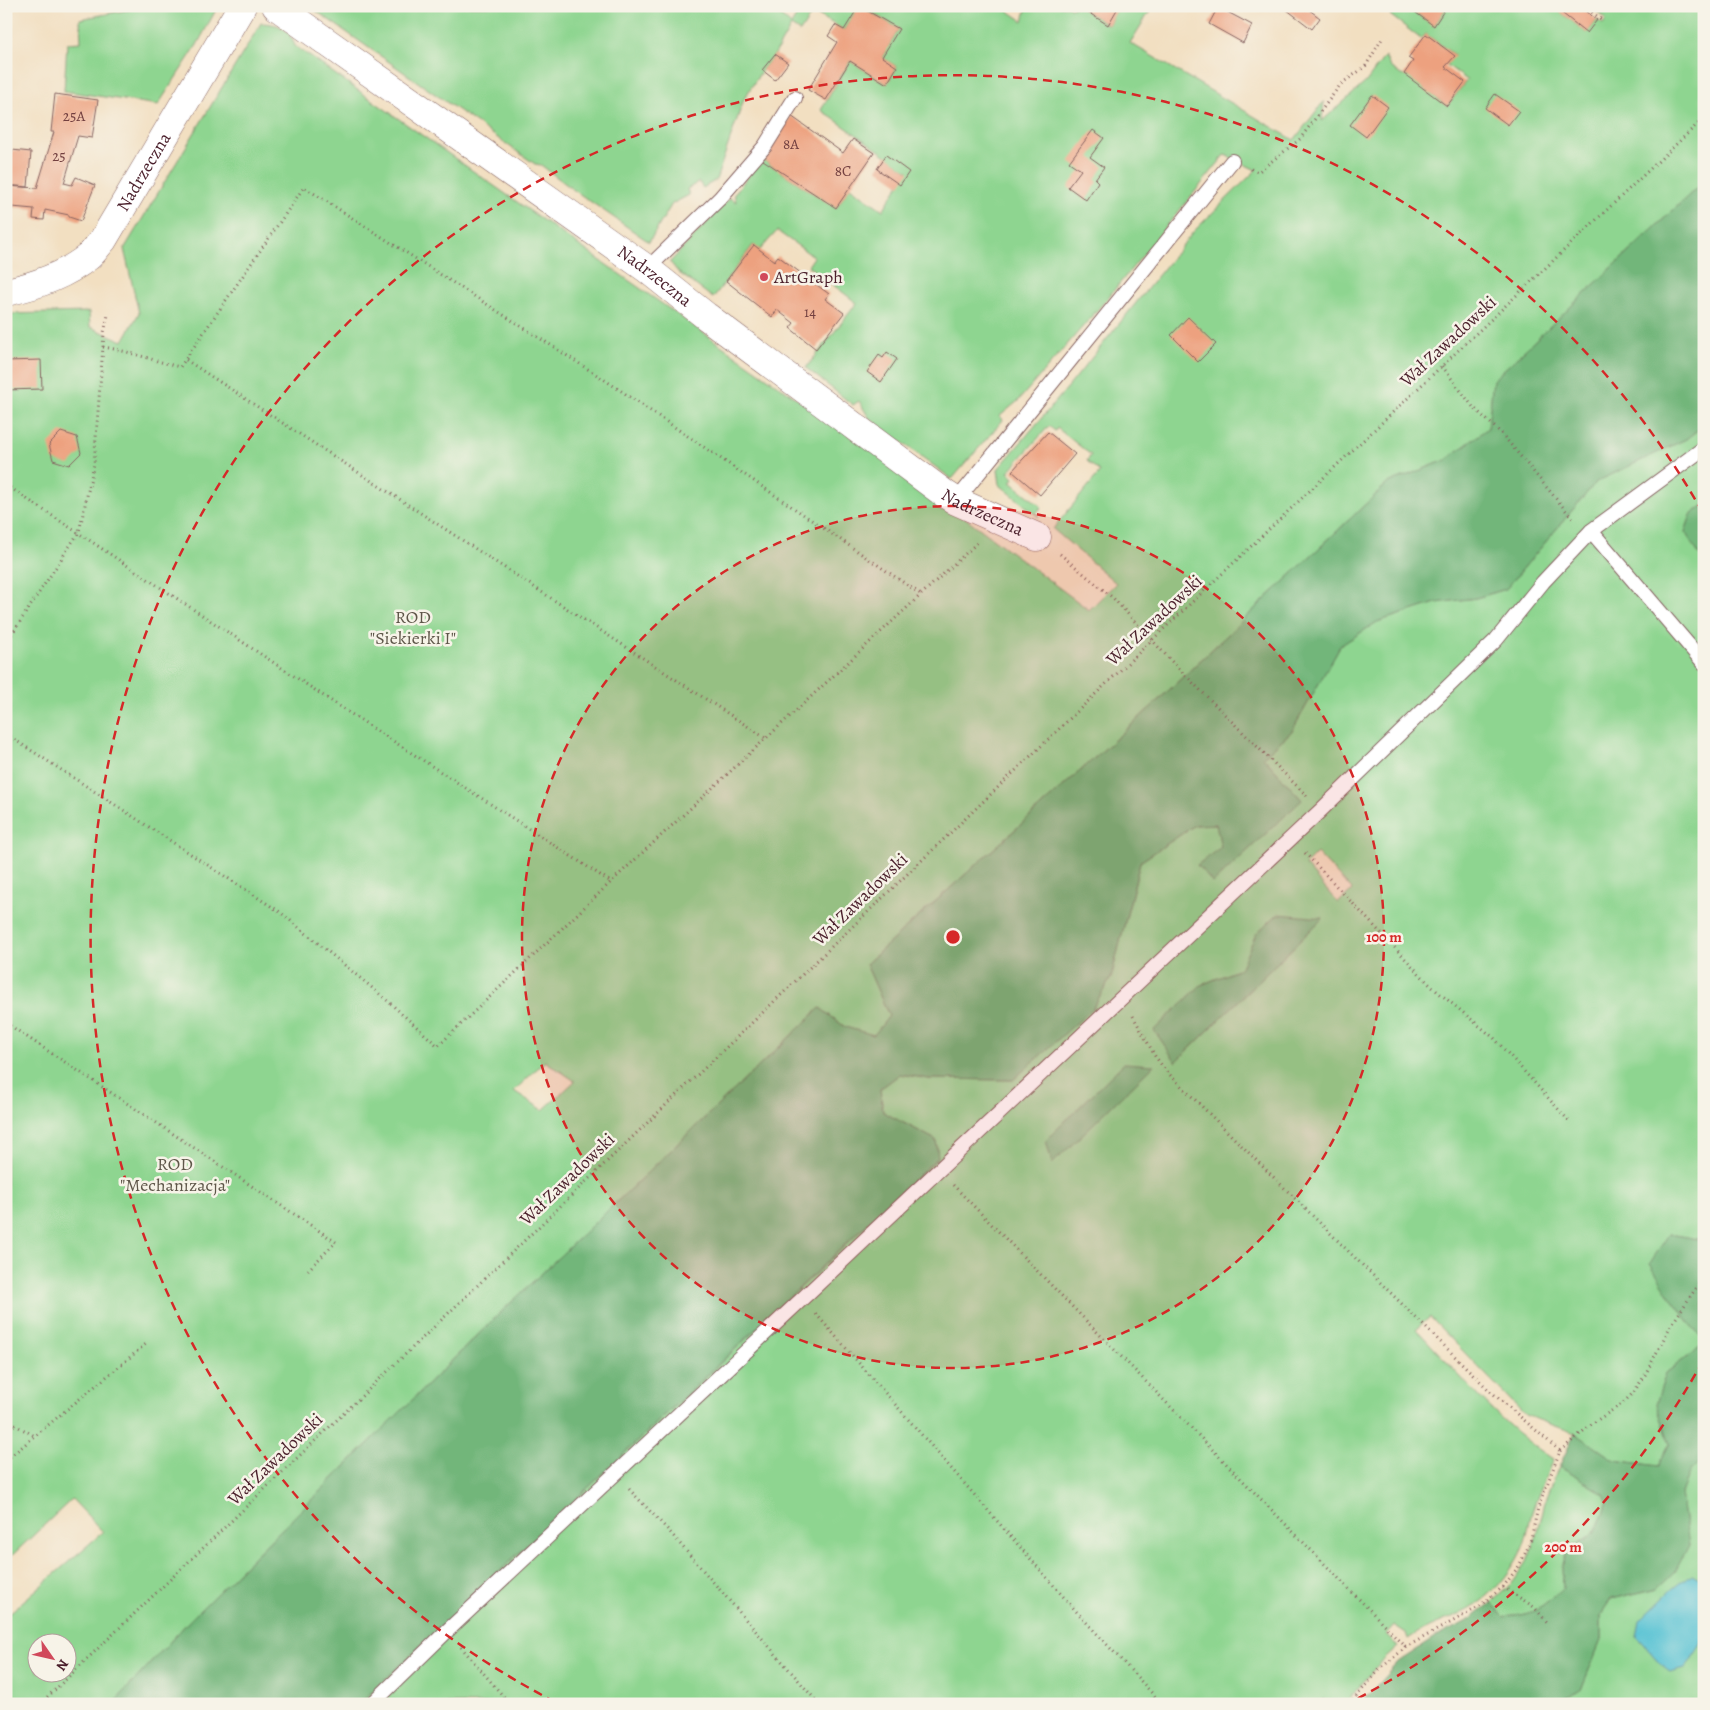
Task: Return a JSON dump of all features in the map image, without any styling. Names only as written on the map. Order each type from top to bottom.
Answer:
[{"type":"street","name":"Nadrzeczna","points":[[6,292],[34,286],[64,273],[88,257],[103,240],[242,6]]},
{"type":"street","name":"Nadrzeczna","points":[[276,6],[647,269],[706,316],[956,501],[1037,537]]},
{"type":"lane","points":[[647,269],[720,198],[765,146],[795,98]]},
{"type":"lane","points":[[956,501],[1232,161]]},
{"type":"lane","points":[[372,1704],[1321,810],[1496,640],[1543,582],[1589,534],[1704,448]]},
{"type":"lane","points":[[1589,534],[1704,663]]},
{"type":"path","points":[[1584,6],[1602,20]]},
{"type":"path","points":[[1232,161],[1258,172],[1300,139],[1342,84],[1365,67],[1382,39]]},
{"type":"path","name":"Wał Zawadowski","points":[[40,1704],[1152,640],[1704,118]]},
{"type":"path","points":[[103,347],[125,351],[153,361],[180,367],[304,187],[608,382],[922,596]]},
{"type":"path","points":[[6,643],[79,532],[94,464],[103,347],[108,315]]},
{"type":"path","points":[[186,360],[767,739]]},
{"type":"path","points":[[1442,366],[1473,407],[1501,433],[1589,534]]},
{"type":"path","points":[[6,485],[342,708],[612,882]]},
{"type":"path","points":[[1037,537],[1082,571],[1113,598],[1152,640],[1321,810]]},
{"type":"path","points":[[6,734],[280,912],[382,996],[438,1046],[980,541]]},
{"type":"path","points":[[1291,838],[1432,987],[1494,1038],[1569,1121]]},
{"type":"path","points":[[1122,997],[1155,1056],[1166,1071],[1489,1390],[1560,1451]]},
{"type":"path","points":[[6,1023],[336,1242],[308,1270]]},
{"type":"path","points":[[939,1170],[1406,1647]]},
{"type":"path","points":[[1350,1704],[1380,1669],[1406,1647],[1477,1608],[1503,1587],[1519,1566],[1530,1543],[1538,1508],[1560,1451],[1593,1423],[1623,1403],[1634,1392],[1670,1327],[1704,1276]]},
{"type":"path","points":[[802,1300],[844,1345],[1076,1611],[1162,1704]]},
{"type":"path","points":[[6,1460],[146,1344]]},
{"type":"path","points":[[6,1420],[35,1436]]},
{"type":"path","points":[[615,1474],[668,1530],[819,1704]]},
{"type":"path","points":[[1503,1587],[1534,1607],[1547,1622]]},
{"type":"path","points":[[447,1632],[510,1704]]},
{"type":"green space","points":[[149,6],[218,6],[197,45],[158,105],[64,91],[67,43],[81,42],[80,19]]},
{"type":"green space","points":[[309,6],[770,6],[791,25],[803,6],[859,6],[844,30],[813,12],[800,32],[791,26],[775,54],[762,70],[744,99],[716,180],[703,188],[699,182],[687,189],[689,195],[672,204],[649,242],[541,165],[535,164]]},
{"type":"green space","points":[[860,6],[1001,6],[1023,21],[1027,6],[1068,6],[1070,8],[1078,6],[1108,25],[1119,6],[1153,6],[1130,43],[1294,140],[1324,101],[1322,121],[1366,82],[1385,56],[1390,67],[1401,75],[1409,77],[1447,106],[1467,80],[1447,65],[1454,55],[1426,34],[1421,39],[1390,15],[1396,6],[1406,6],[1434,26],[1447,6],[1553,6],[1587,33],[1597,20],[1603,24],[1606,19],[1590,6],[1702,6],[1704,8],[1704,181],[1493,380],[1488,428],[1446,460],[1388,483],[1150,708],[866,964],[889,1016],[874,1036],[845,1027],[820,1008],[496,1317],[191,1619],[113,1704],[6,1704],[6,1616],[103,1532],[72,1499],[6,1561],[6,314],[89,312],[90,327],[123,341],[139,313],[124,249],[261,23],[274,24],[283,28],[290,35],[295,46],[940,499],[1089,610],[1116,583],[1053,529],[1100,472],[1087,461],[1091,455],[1057,428],[1055,431],[1049,426],[1008,472],[1014,478],[1011,482],[1042,507],[1036,513],[1039,517],[1000,485],[998,469],[1069,386],[1194,231],[1256,170],[1225,155],[1106,300],[1018,401],[1000,416],[1003,420],[952,479],[869,418],[859,401],[853,405],[806,368],[857,303],[808,266],[814,257],[777,231],[760,250],[753,245],[713,298],[678,272],[670,262],[730,198],[736,202],[734,194],[763,160],[836,208],[850,187],[883,210],[908,171],[821,110],[850,61],[887,84],[897,67],[882,57],[899,29]],"holes":[[[545,1061],[575,1081],[543,1110],[514,1091]]]},
{"type":"green space","points":[[1704,181],[1704,425],[1686,439],[1596,482],[1506,589],[1476,598],[1436,603],[1377,622],[1340,646],[1292,731],[1263,757],[1302,800],[1213,883],[1197,865],[1221,847],[1216,824],[1195,825],[1140,862],[1111,978],[1092,1009],[1013,1080],[929,1079],[900,1074],[880,1089],[883,1112],[936,1140],[938,1157],[359,1704],[113,1704],[191,1619],[496,1317],[820,1008],[845,1027],[874,1035],[889,1016],[866,964],[1150,708],[1388,483],[1446,460],[1488,428],[1493,380]]},
{"type":"green space","points":[[1704,425],[1704,505],[1691,515],[1685,532],[1704,562],[1704,1240],[1669,1234],[1674,1302],[1704,1341],[1704,1344],[1666,1373],[1656,1404],[1670,1443],[1658,1466],[1614,1460],[1575,1433],[1525,1415],[1430,1317],[1416,1329],[1498,1415],[1515,1431],[1553,1459],[1532,1512],[1526,1539],[1521,1551],[1511,1569],[1498,1585],[1484,1599],[1468,1610],[1425,1629],[1408,1639],[1406,1633],[1394,1625],[1386,1634],[1398,1647],[1375,1668],[1345,1704],[1328,1704],[1323,1699],[1318,1704],[359,1704],[938,1158],[936,1140],[883,1112],[880,1089],[900,1074],[929,1079],[1013,1080],[1092,1009],[1111,978],[1140,862],[1195,825],[1217,824],[1221,847],[1301,799],[1263,757],[1292,731],[1340,646],[1377,622],[1436,603],[1476,598],[1506,589],[1596,482],[1686,439]],"holes":[[[1317,853],[1352,890],[1338,903],[1305,865]],[[1323,918],[1176,1062],[1201,985],[1240,969]]]},
{"type":"green space","points":[[1704,505],[1704,562],[1685,532],[1691,515]]},
{"type":"green space","points":[[1278,914],[1323,918],[1176,1062],[1154,1030],[1201,985],[1240,969],[1256,934]]},
{"type":"green space","points":[[1124,1063],[1154,1065],[1052,1164],[1046,1140]]},
{"type":"green space","points":[[1669,1234],[1704,1240],[1704,1341],[1674,1302],[1650,1263]]},
{"type":"green space","points":[[1704,1344],[1704,1458],[1690,1471],[1681,1493],[1689,1545],[1675,1572],[1658,1588],[1611,1599],[1601,1614],[1601,1640],[1582,1687],[1557,1704],[1360,1704],[1398,1662],[1436,1637],[1471,1619],[1491,1603],[1504,1617],[1523,1614],[1537,1610],[1563,1588],[1562,1567],[1568,1549],[1594,1532],[1601,1521],[1608,1503],[1604,1494],[1559,1467],[1575,1433],[1614,1460],[1658,1466],[1670,1443],[1656,1404],[1666,1373]]},
{"type":"green space","points":[[1704,1458],[1704,1704],[1557,1704],[1582,1687],[1601,1640],[1601,1614],[1611,1599],[1658,1588],[1689,1545],[1681,1493],[1690,1471]]},
{"type":"green space","points":[[1559,1467],[1604,1494],[1608,1503],[1601,1521],[1594,1532],[1568,1549],[1562,1567],[1563,1588],[1537,1610],[1504,1617],[1491,1603],[1514,1581],[1527,1562],[1537,1535],[1545,1502]]},
{"type":"water","points":[[1691,1574],[1702,1580],[1704,1585],[1704,1640],[1685,1669],[1670,1673],[1637,1636],[1640,1620],[1672,1589]]},
{"type":"building","points":[[859,6],[899,29],[882,57],[897,67],[887,84],[850,61],[826,100],[808,90],[837,42],[828,36],[835,25],[844,30]]},
{"type":"building","points":[[1078,6],[1119,6],[1108,25]]},
{"type":"building","points":[[1282,6],[1304,6],[1320,18],[1312,29]]},
{"type":"building","points":[[1415,6],[1447,6],[1434,26],[1412,10]]},
{"type":"building","points":[[1553,6],[1580,6],[1597,20],[1587,33]]},
{"type":"building","points":[[1218,7],[1252,25],[1243,43],[1209,24]]},
{"type":"building","points":[[1426,34],[1455,56],[1445,67],[1465,82],[1447,106],[1404,74],[1413,61],[1408,58]]},
{"type":"building","points":[[775,54],[788,63],[775,80],[762,70]]},
{"type":"building","points":[[55,94],[98,100],[92,138],[78,136],[64,183],[72,185],[76,177],[95,185],[81,221],[69,217],[69,215],[45,210],[44,220],[33,219],[34,209],[12,207],[12,210],[6,210],[6,186],[37,188],[54,132],[51,132]]},
{"type":"building","points":[[1495,94],[1519,111],[1508,125],[1485,108]]},
{"type":"building","points":[[1372,95],[1388,107],[1366,137],[1350,125]]},
{"type":"building","points":[[791,116],[843,153],[853,139],[874,153],[836,208],[763,160]]},
{"type":"building","points":[[1093,130],[1104,138],[1090,157],[1104,167],[1095,179],[1098,182],[1086,200],[1068,187],[1081,170],[1069,162]]},
{"type":"building","points":[[12,150],[31,152],[28,187],[6,185],[6,157],[11,158]]},
{"type":"building","points":[[886,155],[909,172],[900,185],[877,169]]},
{"type":"building","points":[[754,245],[774,261],[778,256],[829,294],[825,299],[844,313],[816,349],[790,328],[794,323],[777,310],[772,317],[726,281]]},
{"type":"building","points":[[1188,317],[1216,344],[1198,362],[1171,335]]},
{"type":"building","points":[[887,352],[897,359],[881,382],[867,372],[879,355],[883,358]]},
{"type":"building","points":[[41,360],[42,389],[6,390],[6,361]]},
{"type":"building","points":[[61,432],[77,437],[81,453],[69,465],[53,460],[49,444]]},
{"type":"building","points":[[1048,432],[1075,454],[1040,495],[1012,471]]},
{"type":"place","name":"ArtGraph","points":[[764,277]]},
{"type":"park label","name":"ROD \"Siekierki I\"","points":[[413,628]]},
{"type":"park label","name":"ROD \"Mechanizacja\"","points":[[175,1174]]}]
